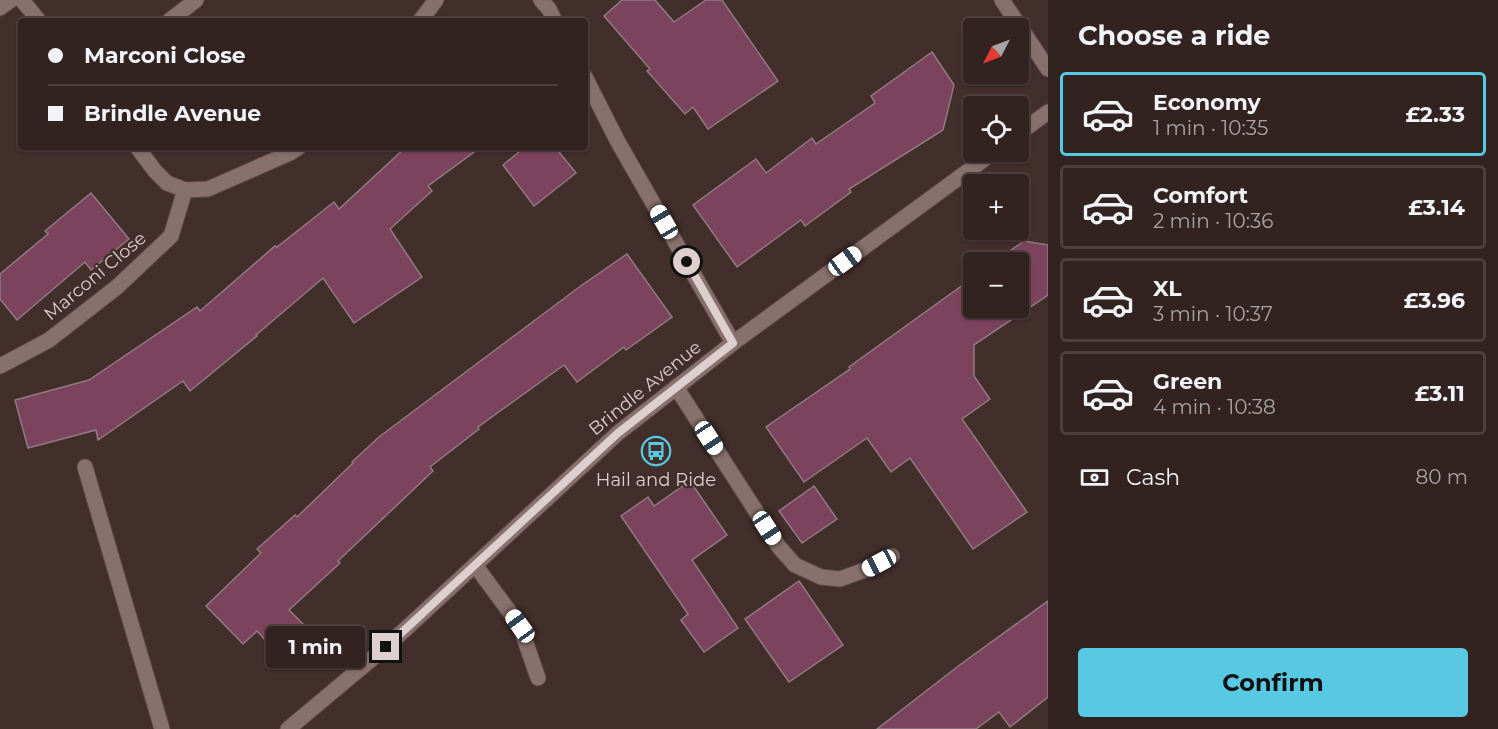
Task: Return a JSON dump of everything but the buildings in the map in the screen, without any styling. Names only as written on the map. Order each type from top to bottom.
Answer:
[{"type":"street","points":[[0,9],[11,0]]},
{"type":"street","points":[[22,0],[37,18]]},
{"type":"street","points":[[173,18],[196,0]]},
{"type":"street","points":[[422,18],[436,0]]},
{"type":"street","points":[[541,0],[554,18]]},
{"type":"street","points":[[1002,0],[1048,69]]},
{"type":"street","points":[[588,83],[618,142],[733,343]]},
{"type":"street","points":[[1029,126],[1048,112]]},
{"type":"street","points":[[138,150],[167,183],[186,190],[208,189],[294,150]]},
{"type":"street","name":"Brindle Avenue","points":[[288,729],[386,647],[618,433],[733,343],[980,162]]},
{"type":"street","name":"Marconi Close","points":[[0,366],[49,340],[125,280],[171,236],[186,190]]},
{"type":"street","points":[[676,387],[778,547],[795,565],[821,577],[840,579],[865,570],[892,556]]},
{"type":"street","points":[[85,467],[162,729]]},
{"type":"street","points":[[475,564],[520,626],[538,678]]},
{"type":"place","name":"Hail and Ride","points":[[656,451]]},
{"type":"route","points":[[386,647],[618,433],[733,343],[687,262]]}]
